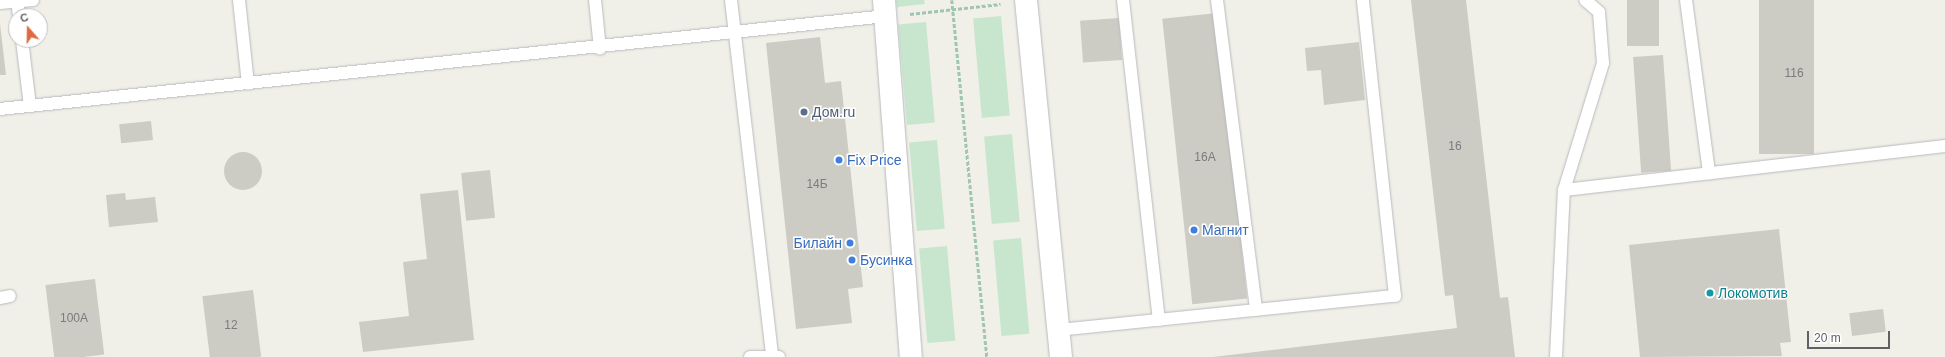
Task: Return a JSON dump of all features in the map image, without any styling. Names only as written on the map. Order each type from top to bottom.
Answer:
[{"type":"street","points":[[1026,0],[1061,357]]},
{"type":"street","points":[[885,8],[911,357]]},
{"type":"lane","points":[[0,3],[33,0]]},
{"type":"lane","points":[[239,0],[248,84]]},
{"type":"lane","points":[[595,0],[600,49]]},
{"type":"lane","points":[[731,0],[776,356],[750,357]]},
{"type":"lane","points":[[1026,0],[1031,0]]},
{"type":"lane","points":[[1123,0],[1159,320]]},
{"type":"lane","points":[[1217,0],[1256,310]]},
{"type":"lane","points":[[1058,330],[1395,296],[1363,0]]},
{"type":"lane","points":[[1556,357],[1564,190],[1603,64],[1599,12],[1585,0]]},
{"type":"lane","points":[[1686,0],[1709,173]]},
{"type":"lane","points":[[0,109],[600,49],[735,34],[885,8]]},
{"type":"lane","points":[[23,48],[30,106]]},
{"type":"lane","points":[[1564,190],[1945,146]]},
{"type":"path","points":[[952,0],[987,357]]},
{"type":"path","points":[[885,8],[953,10],[1026,0]]},
{"type":"green space","points":[[896,0],[924,0],[925,4],[897,7]]},
{"type":"green space","points":[[1001,16],[1010,116],[982,118],[973,18]]},
{"type":"green space","points":[[926,22],[935,123],[907,125],[898,24]]},
{"type":"green space","points":[[1012,134],[1020,222],[992,224],[984,136]]},
{"type":"green space","points":[[937,140],[945,229],[917,231],[909,142]]},
{"type":"green space","points":[[1021,238],[1029,334],[1001,336],[993,240]]},
{"type":"green space","points":[[947,246],[955,341],[927,343],[919,248]]},
{"type":"building","points":[[1411,0],[1466,0],[1500,298],[1508,297],[1515,357],[1213,357],[1457,328],[1453,295],[1445,296]]},
{"type":"building","points":[[1627,0],[1659,0],[1659,46],[1627,46]]},
{"type":"building","points":[[1759,0],[1814,0],[1814,154],[1759,154]]},
{"type":"building","points":[[1217,13],[1247,298],[1192,304],[1162,19]]},
{"type":"building","points":[[1119,18],[1122,60],[1083,63],[1080,21]]},
{"type":"building","points":[[0,24],[6,75],[0,75]]},
{"type":"building","points":[[820,37],[825,83],[841,81],[863,287],[848,289],[852,323],[796,329],[766,43]]},
{"type":"building","points":[[1359,42],[1365,100],[1324,105],[1321,70],[1307,71],[1305,48]]},
{"type":"building","points":[[1663,55],[1671,171],[1641,173],[1633,57]]},
{"type":"building","points":[[151,121],[153,140],[121,143],[119,124]]},
{"type":"building","points":[[239,152],[247,152],[257,157],[261,164],[261,178],[257,185],[247,190],[239,190],[229,185],[227,182],[224,175],[224,167],[229,157],[232,155]]},
{"type":"building","points":[[490,170],[495,218],[466,221],[461,173]]},
{"type":"building","points":[[458,190],[474,340],[363,352],[359,322],[409,316],[403,262],[427,259],[420,194]]},
{"type":"building","points":[[125,193],[126,200],[155,197],[158,222],[109,227],[106,195]]},
{"type":"building","name":"Локомотив","points":[[1779,229],[1791,342],[1780,343],[1782,356],[1640,357],[1629,245]]},
{"type":"building","points":[[95,279],[104,354],[83,357],[54,357],[45,285]]},
{"type":"building","points":[[253,290],[261,357],[210,357],[202,296]]},
{"type":"building","points":[[1883,309],[1886,332],[1852,336],[1849,313]]},
{"type":"place","name":"Дом.ru","points":[[804,112]]},
{"type":"place","name":"Fix Price","points":[[839,160]]},
{"type":"place","name":"Магнит","points":[[1194,230]]},
{"type":"place","name":"Билайн","points":[[850,243]]},
{"type":"place","name":"Бусинка","points":[[852,260]]},
{"type":"place","name":"Локомотив","points":[[1710,293]]}]
